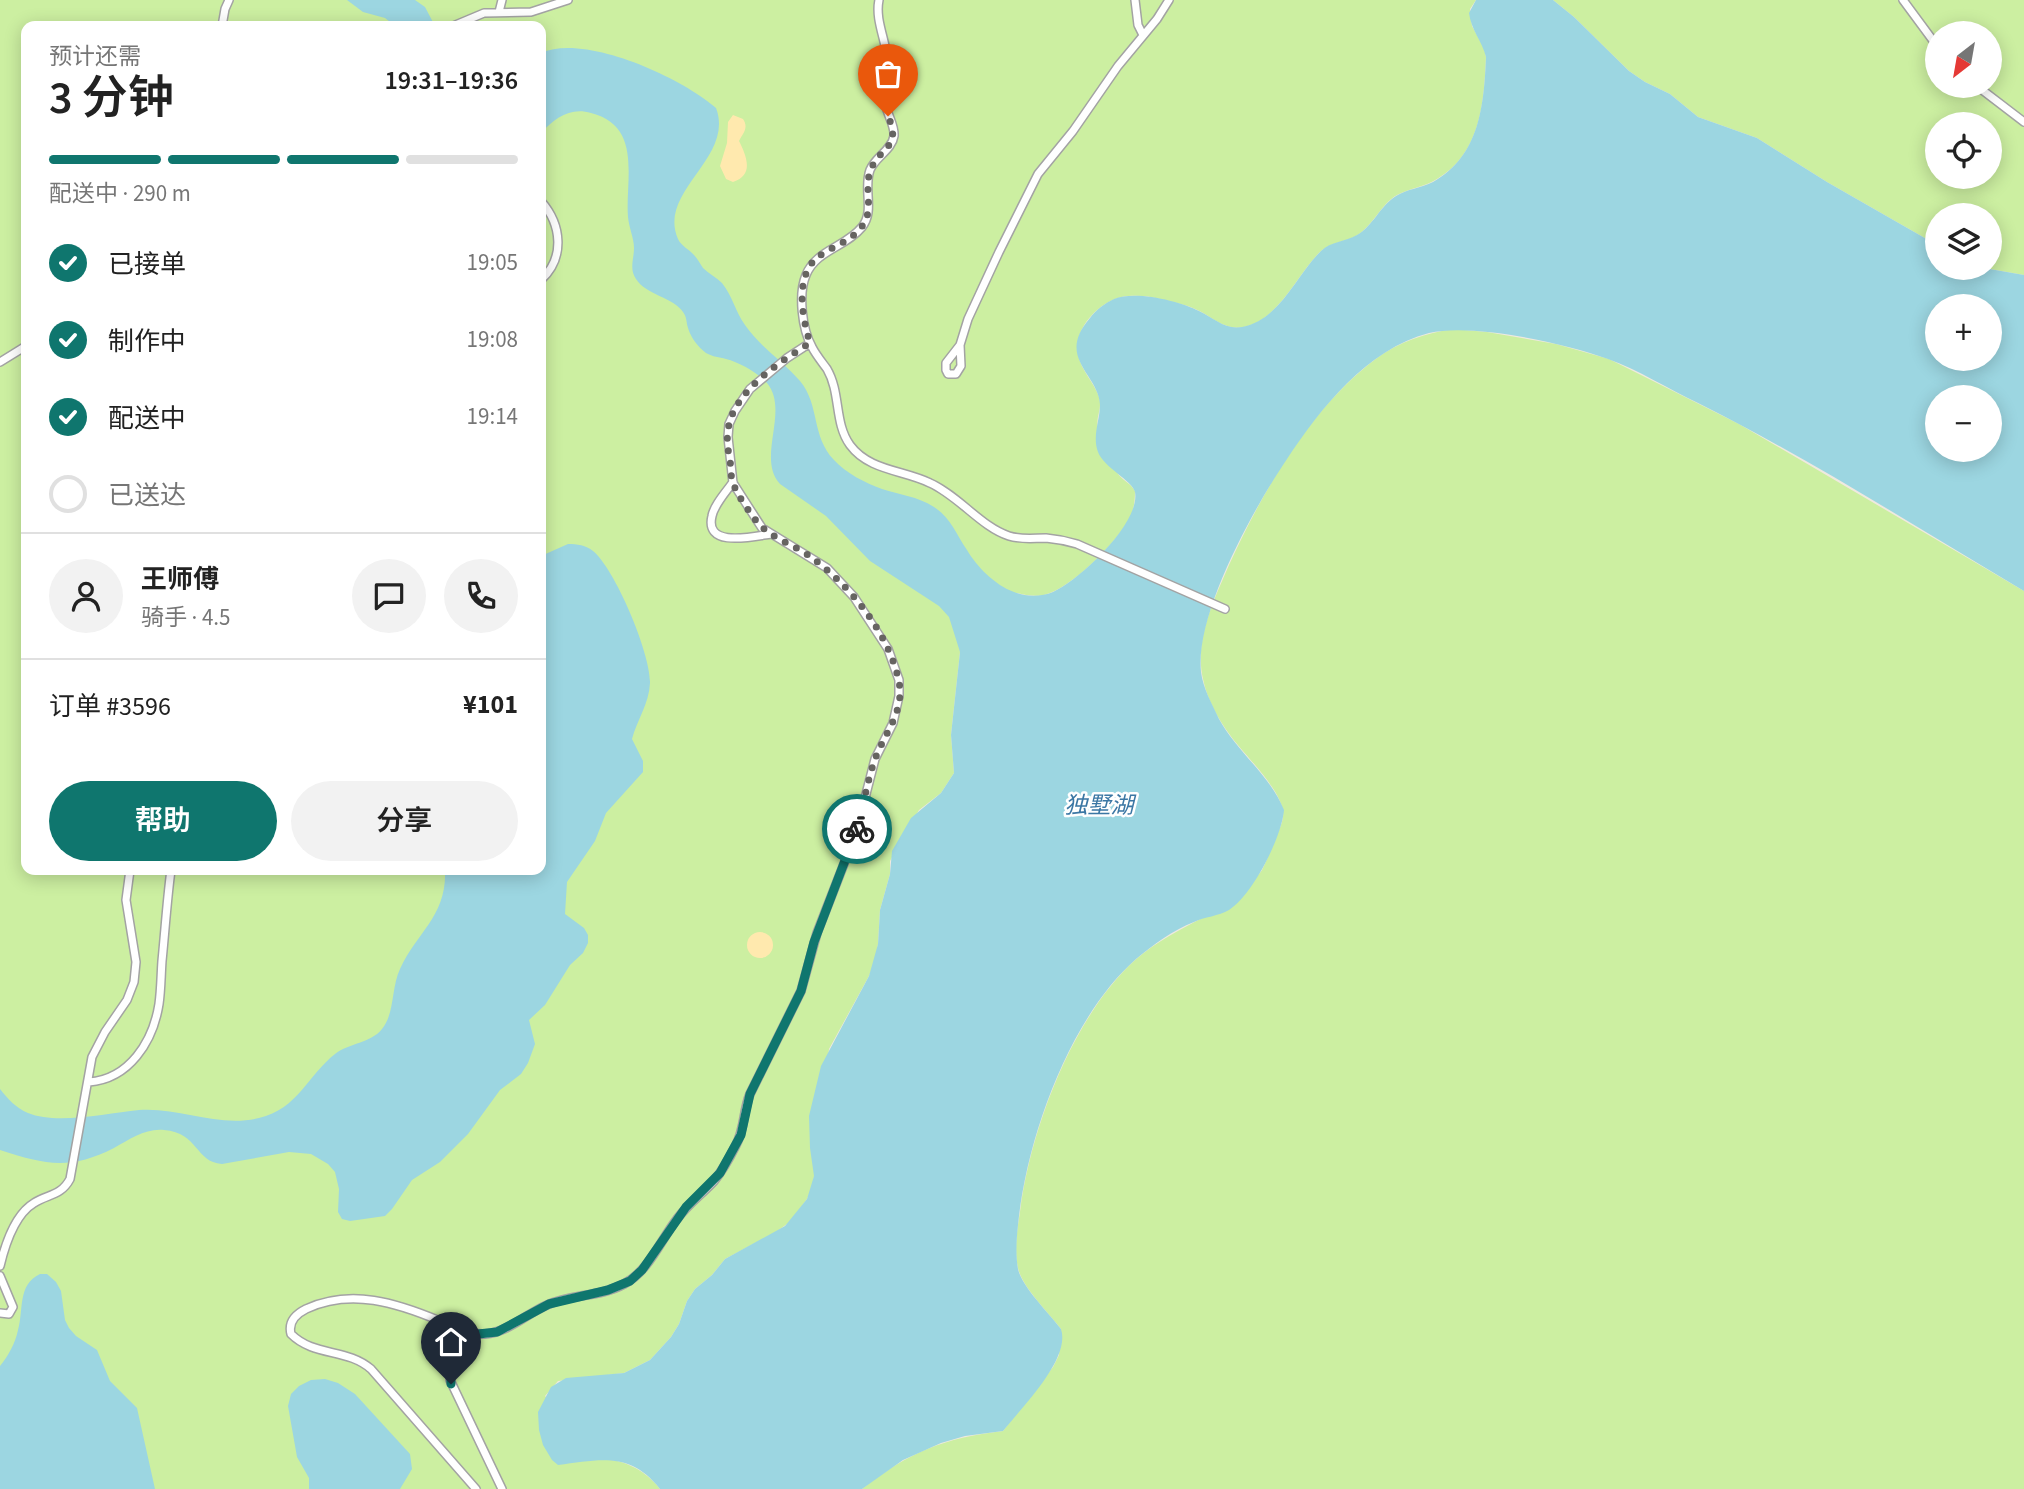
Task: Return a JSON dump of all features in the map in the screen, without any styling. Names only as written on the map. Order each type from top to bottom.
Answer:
[{"type":"lane","points":[[223,21],[229,0]]},
{"type":"lane","points":[[499,12],[502,0]]},
{"type":"lane","points":[[464,21],[477,15],[499,12],[531,12],[568,0]]},
{"type":"lane","points":[[879,0],[878,19],[887,57],[885,96],[893,139],[870,171],[865,223],[850,237],[818,257],[806,274],[803,286],[810,343],[832,380],[846,439],[862,457],[886,469],[931,483],[963,504],[989,526],[1006,535],[1022,539],[1062,540],[1225,609]]},
{"type":"lane","points":[[1135,0],[1137,20],[1143,35]]},
{"type":"lane","points":[[960,345],[982,288],[1038,174],[1170,0]]},
{"type":"lane","points":[[1903,0],[1925,30]]},
{"type":"lane","points":[[1993,98],[2024,122]]},
{"type":"lane","points":[[546,208],[552,217],[558,240],[554,265],[546,274]]},
{"type":"lane","points":[[476,1489],[371,1369],[355,1358],[306,1346],[291,1334],[290,1327],[296,1316],[313,1307],[334,1301],[364,1298],[403,1307],[465,1332],[497,1332],[549,1304],[624,1284],[642,1270],[677,1219],[713,1182],[741,1135],[750,1094],[801,991],[814,942],[858,828],[875,759],[895,718],[900,686],[884,641],[842,583],[806,554],[771,534],[758,523],[733,482],[728,437],[729,424],[738,405],[753,386],[786,358],[810,343]]},
{"type":"lane","points":[[0,362],[21,349]]},
{"type":"lane","points":[[733,482],[712,514],[711,523],[715,532],[730,539],[771,534]]},
{"type":"lane","points":[[0,1266],[21,1214],[34,1202],[61,1191],[70,1179],[94,1051],[127,1000],[134,982],[136,962],[126,900],[129,875]]},
{"type":"lane","points":[[89,1082],[107,1079],[128,1067],[140,1052],[153,1025],[159,1007],[171,875]]},
{"type":"lane","points":[[0,1276],[0,1287]]},
{"type":"lane","points":[[0,1276],[13,1307],[9,1314],[0,1313]]},
{"type":"lane","points":[[465,1332],[450,1365],[450,1380],[502,1489]]},
{"type":"green space","points":[[0,0],[1476,0],[1470,9],[1472,26],[1486,57],[1484,91],[1471,141],[1452,168],[1432,182],[1397,195],[1362,232],[1322,250],[1277,307],[1256,323],[1244,327],[1230,327],[1187,306],[1152,297],[1128,296],[1099,308],[1085,324],[1080,334],[1078,354],[1099,397],[1097,424],[1103,445],[1119,475],[1135,491],[1132,512],[1115,540],[1080,574],[1044,595],[1017,593],[960,652],[951,735],[954,773],[941,793],[919,810],[890,861],[890,874],[880,910],[875,961],[829,1049],[813,1185],[807,1199],[791,1221],[725,1259],[712,1275],[695,1289],[671,1337],[650,1360],[624,1373],[558,1381],[545,1396],[604,1459],[635,1468],[649,1477],[660,1489],[0,1489]]},
{"type":"green space","points":[[1553,0],[2024,0],[2024,275],[2002,271],[2002,203],[1925,203],[1925,238],[1757,138],[1698,117],[1670,94],[1629,71]]},
{"type":"green space","points":[[1453,329],[1556,344],[1609,359],[1739,424],[2024,591],[2024,1489],[862,1489],[896,1465],[928,1449],[963,1438],[1003,1431],[1053,1367],[1059,1355],[1061,1329],[1025,1283],[1018,1268],[1016,1247],[1025,1180],[1033,1146],[1058,1076],[1092,1011],[1135,960],[1169,936],[1213,912],[1257,876],[1262,870],[1283,817],[1278,797],[1226,729],[1207,694],[1201,650],[1212,606],[1243,536],[1273,480],[1330,401],[1385,352],[1413,339]]},
{"type":"sand","points":[[733,115],[745,122],[745,130],[739,141],[747,164],[744,175],[733,182],[726,179],[720,166],[727,143],[728,122]]},
{"type":"sand","points":[[760,932],[769,936],[773,945],[769,954],[760,958],[751,954],[747,945],[751,936]]},
{"type":"water","points":[[347,0],[415,0],[425,7],[432,21],[389,21],[363,12]]},
{"type":"water","name":"独墅湖","points":[[1476,0],[1553,0],[1629,71],[1670,94],[1698,117],[1757,138],[1925,238],[1925,280],[2002,280],[2002,271],[2024,275],[2024,591],[1781,447],[1620,363],[1544,341],[1469,331],[1429,333],[1385,352],[1347,383],[1330,401],[1287,459],[1229,562],[1207,621],[1201,672],[1208,696],[1226,731],[1278,797],[1284,810],[1282,821],[1264,865],[1238,903],[1225,912],[1186,925],[1136,959],[1092,1011],[1057,1077],[1032,1148],[1024,1183],[1016,1249],[1018,1269],[1025,1284],[1061,1329],[1059,1354],[1032,1397],[1003,1431],[965,1436],[941,1443],[903,1460],[862,1489],[660,1489],[649,1477],[626,1463],[601,1460],[558,1465],[543,1445],[539,1430],[538,1412],[551,1387],[566,1378],[624,1373],[650,1360],[671,1337],[695,1289],[712,1275],[725,1259],[785,1226],[807,1199],[814,1176],[809,1116],[821,1066],[869,976],[878,944],[880,910],[890,874],[892,851],[911,818],[941,793],[954,773],[951,735],[960,652],[949,617],[939,606],[870,561],[826,516],[780,484],[773,473],[771,461],[775,407],[773,394],[767,383],[742,365],[706,353],[693,339],[679,307],[646,289],[636,279],[632,264],[634,244],[628,217],[629,171],[625,142],[618,130],[607,120],[591,113],[576,111],[563,115],[546,128],[546,52],[560,48],[582,49],[632,62],[680,84],[716,108],[719,126],[715,143],[678,205],[674,222],[679,241],[703,268],[722,283],[751,333],[800,381],[811,400],[822,441],[839,465],[869,484],[915,498],[940,511],[987,575],[1007,589],[1034,596],[1053,592],[1064,586],[1092,564],[1118,534],[1134,505],[1133,487],[1101,458],[1096,446],[1100,405],[1098,394],[1082,365],[1077,344],[1080,332],[1090,318],[1111,301],[1133,296],[1181,304],[1230,327],[1242,327],[1267,316],[1325,248],[1363,231],[1396,196],[1433,182],[1461,158],[1470,143],[1481,110],[1486,57],[1469,13]]},
{"type":"water","points":[[568,544],[587,547],[593,551],[611,575],[630,613],[649,670],[649,691],[632,739],[643,761],[643,772],[606,813],[595,841],[567,882],[565,914],[584,928],[588,943],[583,953],[570,965],[545,1005],[529,1020],[535,1044],[528,1063],[521,1074],[500,1090],[468,1134],[440,1162],[412,1180],[385,1216],[350,1221],[342,1219],[338,1212],[339,1189],[335,1172],[328,1164],[311,1154],[289,1152],[222,1164],[206,1158],[184,1136],[164,1130],[138,1135],[99,1155],[71,1162],[45,1162],[0,1150],[0,1089],[12,1103],[24,1111],[53,1118],[139,1110],[169,1111],[229,1121],[272,1114],[293,1099],[335,1054],[372,1037],[382,1029],[389,1016],[400,969],[430,923],[441,900],[445,875],[546,875],[546,554]]},
{"type":"water","points":[[40,1274],[47,1274],[56,1282],[61,1291],[65,1320],[69,1328],[97,1350],[110,1381],[137,1408],[155,1489],[0,1489],[0,1366],[17,1335],[25,1291]]},
{"type":"water","points":[[325,1379],[338,1383],[355,1394],[410,1454],[412,1469],[400,1489],[309,1489],[309,1478],[297,1457],[288,1406],[291,1394],[299,1386],[311,1380]]},
{"type":"way so far","points":[[857,829],[875,759],[891,729],[900,696],[895,667],[883,639],[838,578],[806,554],[762,528],[756,521],[733,483],[728,430],[735,411],[750,389],[786,358],[810,343],[804,316],[804,280],[808,269],[818,257],[850,237],[865,223],[868,214],[870,171],[893,139],[894,132],[888,116]]},
{"type":"route","points":[[451,1384],[450,1365],[465,1332],[497,1332],[549,1304],[608,1290],[630,1281],[642,1270],[686,1207],[713,1182],[741,1135],[750,1094],[796,1004],[807,974],[814,942],[857,829]]}]
